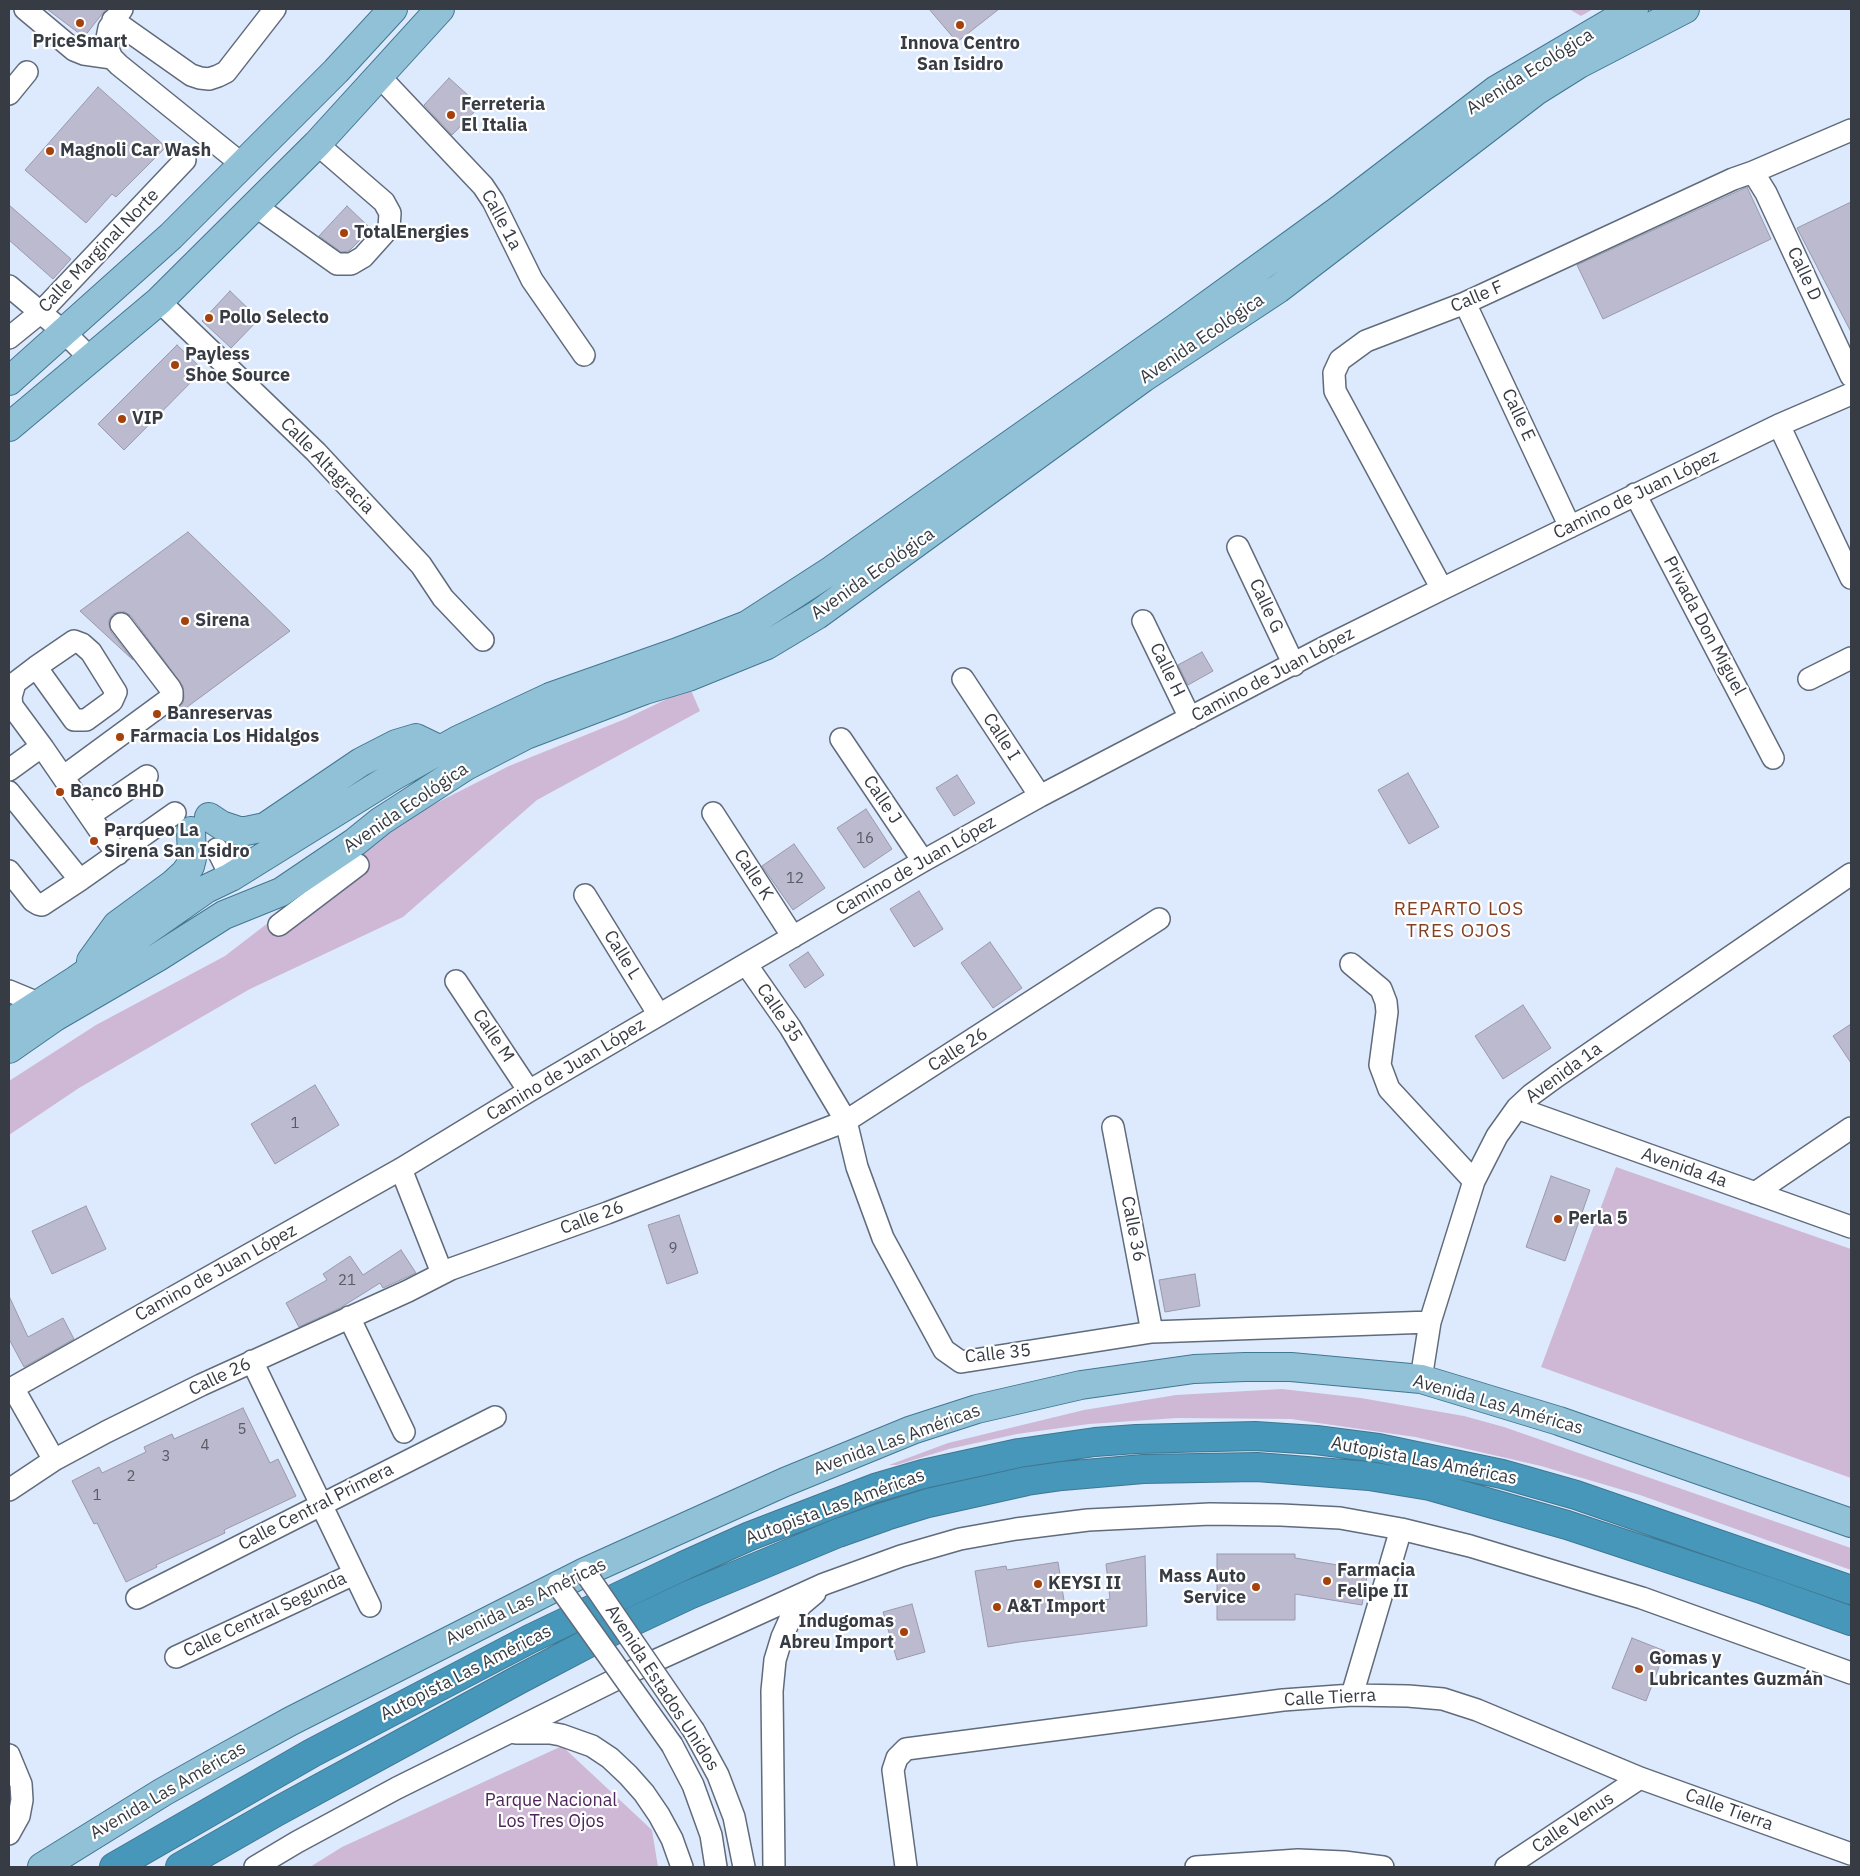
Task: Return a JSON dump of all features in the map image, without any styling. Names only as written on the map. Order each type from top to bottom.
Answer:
[{"type":"highway","name":"Autopista Las Américas","points":[[114,1867],[312,1753],[530,1639],[683,1566],[758,1533],[875,1488],[923,1474],[1028,1451],[1095,1442],[1136,1439],[1255,1436],[1316,1440],[1378,1448],[1502,1474],[1576,1495],[1851,1590]]},
{"type":"highway","name":"Autopista Las Américas","points":[[180,1867],[276,1812],[520,1679],[602,1636],[689,1594],[838,1533],[886,1516],[937,1501],[1053,1477],[1143,1469],[1257,1467],[1369,1476],[1430,1486],[1576,1528],[1851,1621]]},
{"type":"main road","points":[[9,382],[170,236],[336,71],[393,9]]},
{"type":"main road","points":[[9,427],[159,301],[317,144],[440,9]]},
{"type":"main road","name":"Avenida Ecológica","points":[[9,1022],[76,980],[206,890],[231,877],[392,777],[480,729],[550,697],[747,625],[840,564],[1183,322],[1339,210],[1496,90],[1634,9]]},
{"type":"main road","name":"Avenida Ecológica","points":[[9,1049],[56,1017],[224,915],[289,902],[381,821],[466,766],[526,735],[645,690],[688,678],[767,644],[817,615],[1143,378],[1278,288],[1536,91],[1579,64],[1685,9]]},
{"type":"main road","points":[[76,980],[117,925],[185,873],[190,866],[192,858],[191,820],[221,825],[239,831],[265,827],[361,762],[396,744],[416,738],[441,750]]},
{"type":"main road","points":[[107,987],[110,976],[126,958],[221,896],[229,888],[231,877],[243,872],[255,872],[266,868],[308,839],[357,814],[381,821]]},
{"type":"main road","name":"Avenida Las Américas","points":[[43,1866],[163,1792],[236,1751],[299,1717],[585,1572],[784,1482],[912,1430],[977,1409],[1081,1385],[1194,1369],[1245,1367],[1291,1367],[1421,1379],[1559,1421],[1851,1523]]},
{"type":"street","points":[[25,9],[74,50],[84,54],[112,58]]},
{"type":"street","points":[[243,165],[112,58],[108,48],[109,28],[118,14],[191,75],[209,79],[226,72],[276,9]]},
{"type":"street","points":[[9,94],[27,72]]},
{"type":"street","name":"Calle 1a","points":[[380,77],[483,186],[493,201],[532,280],[584,355]]},
{"type":"street","name":"Calle F","points":[[1442,589],[1335,391],[1334,373],[1340,360],[1366,341],[1465,303],[1733,179],[1754,172],[1851,130]]},
{"type":"street","points":[[254,205],[337,264],[351,264],[364,257],[388,228],[390,213],[384,202],[317,144]]},
{"type":"street","name":"Calle Marginal Norte","points":[[9,338],[41,312],[185,160]]},
{"type":"street","name":"Calle D","points":[[1754,172],[1766,193],[1851,376]]},
{"type":"street","points":[[9,286],[65,332],[91,359]]},
{"type":"street","name":"Calle Altagracia","points":[[159,301],[316,452],[420,565],[444,598],[483,640]]},
{"type":"street","name":"Calle E","points":[[1465,303],[1570,527]]},
{"type":"street","name":"Camino de Juan López","points":[[11,1389],[401,1169],[529,1091],[746,964],[923,861],[1040,796],[1442,589],[1635,494],[1783,434],[1851,394]]},
{"type":"street","points":[[1783,434],[1851,578]]},
{"type":"street","name":"Privada Don Miguel","points":[[1635,494],[1773,758]]},
{"type":"street","name":"Calle G","points":[[1238,547],[1294,665]]},
{"type":"street","name":"Calle H","points":[[1143,621],[1190,718]]},
{"type":"street","points":[[63,778],[172,698],[170,688],[121,624]]},
{"type":"street","points":[[1809,679],[1851,658]]},
{"type":"street","points":[[36,667],[15,683],[11,697],[12,706],[118,854]]},
{"type":"street","name":"Calle I","points":[[963,679],[1040,796]]},
{"type":"street","name":"Calle J","points":[[841,739],[923,861]]},
{"type":"street","points":[[12,760],[43,748]]},
{"type":"street","points":[[90,815],[147,776]]},
{"type":"street","points":[[9,792],[80,880]]},
{"type":"street","name":"Calle K","points":[[714,813],[793,937]]},
{"type":"street","points":[[9,871],[33,901],[42,904],[118,854],[191,820]]},
{"type":"street","points":[[216,849],[231,877]]},
{"type":"street","points":[[279,925],[289,902],[358,866]]},
{"type":"street","name":"Avenida 1a","points":[[1421,1379],[1430,1322],[1474,1181],[1497,1136],[1517,1108],[1530,1095],[1557,1076],[1851,874]]},
{"type":"street","name":"Calle L","points":[[585,895],[659,1015]]},
{"type":"street","name":"Calle 26","points":[[9,1490],[54,1460],[140,1414],[408,1291],[442,1273],[478,1258],[606,1213],[846,1121],[1159,919]]},
{"type":"street","name":"Calle 35","points":[[746,964],[790,1027],[846,1121],[857,1167],[884,1238],[944,1350],[961,1362],[1152,1332],[1430,1322]]},
{"type":"street","points":[[1351,964],[1380,989],[1386,1002],[1387,1012],[1380,1065],[1389,1089],[1474,1181]]},
{"type":"street","name":"Calle M","points":[[456,981],[529,1091]]},
{"type":"street","points":[[9,990],[38,1004]]},
{"type":"street","name":"Avenida 4a","points":[[1517,1108],[1851,1227]]},
{"type":"street","name":"Calle 36","points":[[1113,1127],[1152,1332]]},
{"type":"street","points":[[1755,1193],[1851,1128]]},
{"type":"street","points":[[401,1169],[442,1273]]},
{"type":"street","points":[[349,1318],[404,1432]]},
{"type":"street","points":[[252,1362],[370,1606]]},
{"type":"street","points":[[11,1389],[54,1460]]},
{"type":"street","name":"Calle Central Primera","points":[[137,1598],[495,1417]]},
{"type":"street","points":[[255,1867],[397,1788],[639,1668],[824,1584],[900,1556],[960,1539],[1016,1529],[1088,1520],[1210,1514],[1281,1515],[1340,1518],[1401,1529],[1470,1546],[1642,1598],[1851,1673]]},
{"type":"street","points":[[1352,1695],[1401,1529]]},
{"type":"street","name":"Avenida Estados Unidos","points":[[585,1572],[694,1731],[718,1775],[734,1817],[744,1867]]},
{"type":"street","name":"Calle Central Segunda","points":[[176,1657],[354,1574]]},
{"type":"street","points":[[774,1867],[772,1707],[775,1660],[790,1619],[802,1604],[824,1584]]},
{"type":"street","name":"Avenida Estados Unidos","points":[[558,1585],[672,1745],[693,1785],[710,1836],[716,1867]]},
{"type":"street","name":"Calle Tierra","points":[[906,1867],[893,1770],[897,1758],[906,1750],[1283,1700],[1352,1695],[1443,1699],[1477,1710],[1640,1778],[1851,1854]]},
{"type":"street","points":[[511,1733],[550,1733],[561,1735],[592,1746],[610,1758],[639,1787],[659,1815],[672,1839],[682,1867]]},
{"type":"street","points":[[9,1834],[19,1816],[22,1800],[21,1784],[12,1761]]},
{"type":"street","name":"Calle Venus","points":[[1506,1867],[1640,1778]]},
{"type":"street","points":[[1196,1867],[1298,1860],[1344,1862],[1383,1867]]},
{"type":"green space","points":[[1569,9],[1593,9],[1581,16]]},
{"type":"green space","points":[[690,688],[700,711],[537,800],[403,917],[250,989],[79,1088],[9,1135],[9,1081],[96,1025],[225,956],[325,879],[415,814],[509,766],[625,719]]},
{"type":"green space","points":[[1616,1167],[1851,1249],[1851,1478],[1541,1367]]},
{"type":"green space","points":[[1282,1389],[1361,1398],[1464,1416],[1504,1427],[1851,1548],[1851,1570],[1640,1495],[1541,1466],[1415,1437],[1291,1419],[1177,1418],[1089,1424],[1017,1434],[949,1449],[897,1465],[889,1465],[948,1443],[1084,1410],[1176,1395]]},
{"type":"green space","name":"Parque Nacional Los Tres Ojos","points":[[562,1746],[652,1830],[658,1867],[310,1867],[342,1847]]},
{"type":"building","name":"PriceSmart","points":[[47,9],[106,9],[84,37]]},
{"type":"building","name":"Innova Centro San Isidro","points":[[929,9],[999,9],[957,42]]},
{"type":"building","name":"Ferreteria El Italia","points":[[449,78],[480,106],[452,135],[424,105]]},
{"type":"building","points":[[98,87],[166,147],[116,197],[112,194],[86,223],[25,170]]},
{"type":"building","points":[[1747,187],[1771,239],[1603,319],[1577,265]]},
{"type":"building","points":[[1851,202],[1851,332],[1797,228]]},
{"type":"building","points":[[9,205],[71,259],[53,279],[9,240]]},
{"type":"building","name":"TotalEnergies","points":[[347,206],[371,229],[349,251],[341,252],[319,236]]},
{"type":"building","points":[[230,291],[259,319],[231,348],[202,321]]},
{"type":"building","points":[[177,345],[203,370],[124,450],[98,424]]},
{"type":"building","name":"Sirena","points":[[188,532],[290,631],[179,713],[176,709],[183,703],[183,686],[131,616],[125,612],[113,614],[109,620],[109,625],[111,632],[133,660],[80,611]]},
{"type":"building","points":[[1202,652],[1213,671],[1188,685],[1178,665]]},
{"type":"building","points":[[1408,773],[1439,827],[1409,844],[1378,790]]},
{"type":"building","points":[[957,775],[975,803],[954,816],[936,788]]},
{"type":"building","points":[[866,809],[892,849],[864,868],[837,828]]},
{"type":"building","points":[[794,844],[825,888],[793,910],[762,866]]},
{"type":"building","points":[[919,891],[943,929],[914,947],[890,909]]},
{"type":"building","points":[[990,942],[1022,988],[993,1008],[961,963]]},
{"type":"building","points":[[808,952],[824,975],[805,988],[789,965]]},
{"type":"building","points":[[1523,1005],[1551,1048],[1503,1079],[1475,1036]]},
{"type":"building","points":[[1851,1024],[1851,1063],[1833,1036]]},
{"type":"building","points":[[315,1085],[339,1125],[275,1164],[251,1124]]},
{"type":"building","name":"Perla 5","points":[[1551,1176],[1590,1190],[1565,1261],[1526,1247]]},
{"type":"building","points":[[86,1206],[106,1249],[52,1274],[32,1231]]},
{"type":"building","points":[[679,1215],[698,1273],[667,1284],[648,1225]]},
{"type":"building","points":[[401,1250],[416,1273],[383,1288],[380,1283],[340,1308],[299,1327],[286,1303],[327,1280],[323,1274],[350,1256],[363,1275]]},
{"type":"building","points":[[1195,1274],[1200,1306],[1165,1312],[1159,1280]]},
{"type":"building","points":[[9,1296],[28,1337],[63,1318],[74,1339],[24,1367],[9,1339]]},
{"type":"building","points":[[243,1408],[270,1463],[278,1459],[296,1496],[224,1530],[225,1533],[156,1565],[157,1567],[126,1582],[97,1523],[94,1524],[72,1481],[99,1467],[102,1473],[146,1452],[144,1447],[172,1434],[174,1439]]},
{"type":"building","name":"Mass Auto Service","points":[[1217,1554],[1295,1554],[1295,1558],[1368,1570],[1362,1605],[1295,1594],[1295,1620],[1217,1620]]},
{"type":"building","name":"KEYSI II","points":[[1145,1556],[1147,1626],[988,1647],[975,1571],[1006,1566],[1007,1570],[1058,1562],[1065,1607],[1110,1599],[1106,1564]]},
{"type":"building","name":"Indugomas Abreu Import","points":[[912,1604],[925,1652],[897,1660],[883,1612]]},
{"type":"building","name":"Gomas y Lubricantes Guzmán","points":[[1632,1638],[1665,1651],[1646,1701],[1612,1688]]},
{"type":"place","name":"PriceSmart","points":[[80,23]]},
{"type":"place","name":"Innova Centro San Isidro","points":[[960,25]]},
{"type":"place","name":"Ferreteria El Italia","points":[[451,115]]},
{"type":"place","name":"Magnoli Car Wash","points":[[50,151]]},
{"type":"place","name":"TotalEnergies","points":[[344,233]]},
{"type":"place","name":"Pollo Selecto","points":[[209,318]]},
{"type":"place","name":"Payless Shoe Source","points":[[175,365]]},
{"type":"place","name":"VIP","points":[[122,419]]},
{"type":"place","name":"Sirena","points":[[185,621]]},
{"type":"place","name":"Banreservas","points":[[157,714]]},
{"type":"place","name":"Farmacia Los Hidalgos","points":[[120,737]]},
{"type":"place","name":"Banco BHD","points":[[60,792]]},
{"type":"place","name":"Parqueo La Sirena San Isidro","points":[[94,841]]},
{"type":"place","name":"Perla 5","points":[[1558,1219]]},
{"type":"place","name":"Farmacia Felipe II","points":[[1327,1581]]},
{"type":"place","name":"KEYSI II","points":[[1038,1584]]},
{"type":"place","name":"Mass Auto Service","points":[[1256,1587]]},
{"type":"place","name":"A&T Import","points":[[997,1607]]},
{"type":"place","name":"Indugomas Abreu Import","points":[[904,1632]]},
{"type":"place","name":"Gomas y Lubricantes Guzmán","points":[[1639,1669]]},
{"type":"district","name":"REPARTO LOS TRES OJOS","points":[[1459,921]]}]
